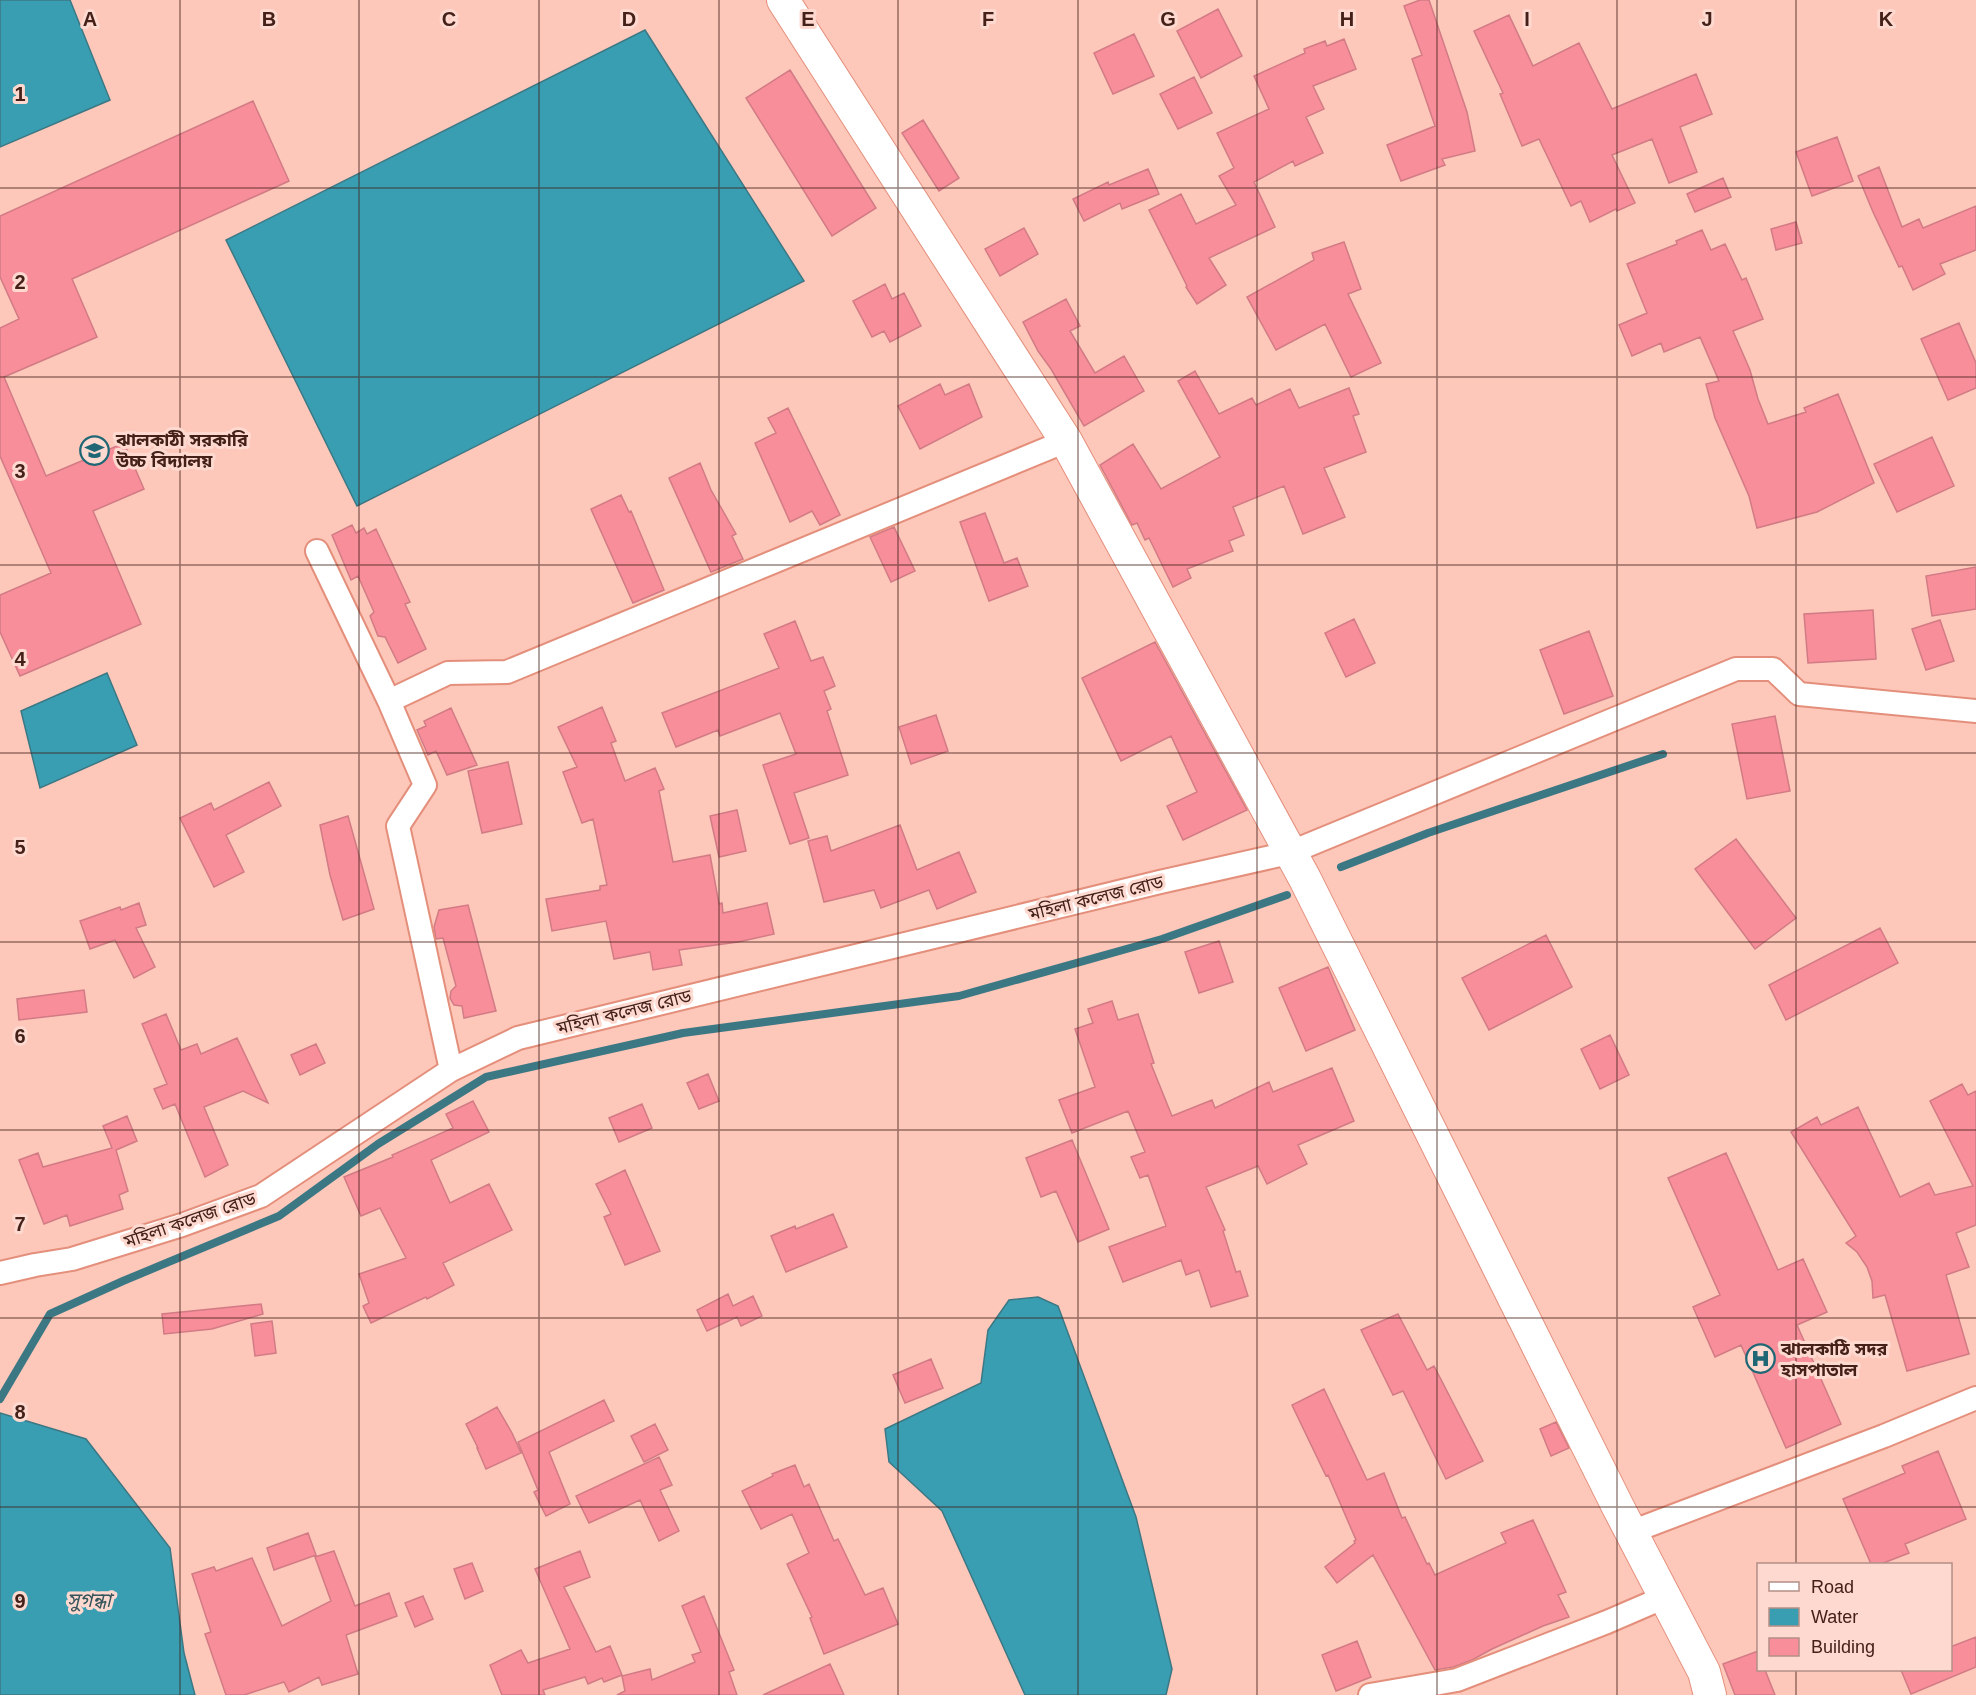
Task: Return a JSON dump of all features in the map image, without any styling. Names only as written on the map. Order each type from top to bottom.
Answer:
[{"type":"main road","points":[[783,0],[1066,441],[1305,879],[1631,1532],[1704,1671],[1710,1695]]},
{"type":"street","points":[[388,701],[448,673],[507,672],[1066,441]]},
{"type":"street","points":[[317,551],[425,785],[398,826],[451,1070]]},
{"type":"street","name":"মহিলা কলেজ রোড","points":[[0,1273],[72,1259],[182,1225],[261,1197],[451,1070],[518,1038],[1160,882],[1289,853],[1736,669],[1773,669],[1799,694],[1976,711]]},
{"type":"street","points":[[1631,1532],[1884,1436],[1976,1398]]},
{"type":"street","points":[[1370,1695],[1457,1680],[1665,1597]]},
{"type":"water","points":[[0,0],[70,0],[110,100],[0,147]]},
{"type":"water","points":[[645,30],[804,281],[357,506],[226,240]]},
{"type":"water","points":[[107,673],[137,745],[40,788],[21,711]]},
{"type":"water","points":[[1038,1297],[1058,1306],[1136,1517],[1172,1669],[1166,1695],[1025,1695],[942,1511],[889,1462],[885,1429],[981,1383],[988,1330],[1009,1300]]},
{"type":"water","name":"সুগন্ধা","points":[[0,1413],[86,1439],[170,1548],[184,1653],[195,1695],[0,1695]]},
{"type":"building","points":[[1420,0],[1429,0],[1467,112],[1475,151],[1442,159],[1445,165],[1401,181],[1387,145],[1435,126],[1412,59],[1422,55],[1404,6]]},
{"type":"building","points":[[1218,9],[1242,56],[1201,78],[1177,31]]},
{"type":"building","points":[[1509,15],[1533,66],[1579,43],[1612,109],[1696,74],[1712,114],[1680,127],[1697,172],[1669,183],[1652,139],[1612,155],[1635,203],[1617,211],[1616,209],[1590,222],[1581,201],[1571,206],[1539,139],[1522,146],[1500,94],[1503,93],[1474,31]]},
{"type":"building","points":[[1134,34],[1154,76],[1113,94],[1094,53]]},
{"type":"building","points":[[1344,39],[1356,69],[1313,86],[1324,109],[1306,117],[1323,153],[1295,166],[1293,161],[1254,182],[1275,227],[1209,258],[1226,285],[1197,304],[1186,287],[1149,210],[1181,194],[1196,224],[1236,205],[1219,176],[1234,168],[1217,133],[1269,109],[1254,76],[1305,53],[1304,49],[1325,41],[1327,46]]},
{"type":"building","points":[[790,70],[876,208],[832,236],[746,98]]},
{"type":"building","points":[[1194,77],[1212,113],[1178,129],[1160,94]]},
{"type":"building","points":[[253,101],[289,181],[72,279],[97,337],[4,377],[46,476],[124,443],[144,489],[93,511],[141,624],[20,676],[0,632],[0,595],[51,573],[0,456],[0,328],[19,319],[0,277],[0,216]]},
{"type":"building","points":[[923,120],[959,178],[939,191],[902,133]]},
{"type":"building","points":[[1837,137],[1853,181],[1812,196],[1796,152]]},
{"type":"building","points":[[1879,167],[1902,227],[1919,219],[1923,228],[1976,206],[1976,250],[1940,264],[1945,274],[1913,290],[1902,266],[1899,267],[1858,176]]},
{"type":"building","points":[[1148,169],[1159,194],[1122,209],[1120,203],[1084,221],[1073,199],[1108,182],[1109,185]]},
{"type":"building","points":[[1723,178],[1731,197],[1695,212],[1687,194]]},
{"type":"building","points":[[1796,222],[1802,243],[1776,250],[1771,229]]},
{"type":"building","points":[[1024,228],[1038,254],[1000,276],[985,249]]},
{"type":"building","points":[[1702,230],[1711,250],[1725,244],[1742,280],[1746,278],[1763,319],[1733,331],[1750,370],[1768,424],[1806,412],[1804,408],[1838,394],[1874,483],[1817,512],[1757,528],[1749,496],[1715,418],[1706,384],[1719,381],[1700,337],[1664,352],[1661,343],[1632,356],[1619,325],[1647,313],[1627,264],[1677,244],[1676,241]]},
{"type":"building","points":[[1344,242],[1361,289],[1348,294],[1381,363],[1351,377],[1325,324],[1276,350],[1247,297],[1314,260],[1312,253]]},
{"type":"building","points":[[885,284],[892,299],[904,293],[921,326],[890,342],[884,331],[872,337],[853,301]]},
{"type":"building","points":[[1066,299],[1080,326],[1070,331],[1095,373],[1124,356],[1144,391],[1084,426],[1023,322]]},
{"type":"building","points":[[1959,323],[1976,363],[1976,388],[1948,400],[1921,339]]},
{"type":"building","points":[[1195,371],[1219,414],[1252,398],[1256,405],[1290,389],[1299,408],[1349,388],[1359,414],[1353,416],[1366,452],[1324,468],[1345,517],[1303,534],[1284,486],[1233,507],[1244,535],[1229,541],[1233,551],[1187,569],[1191,578],[1173,587],[1149,538],[1145,540],[1137,523],[1132,525],[1100,465],[1133,444],[1161,489],[1220,457],[1178,381]]},
{"type":"building","points":[[940,384],[945,395],[969,384],[982,417],[920,449],[898,406]]},
{"type":"building","points":[[788,408],[840,515],[820,525],[812,511],[790,522],[755,443],[776,433],[768,418]]},
{"type":"building","points":[[1932,437],[1954,486],[1897,512],[1874,464]]},
{"type":"building","points":[[700,463],[711,490],[736,534],[732,536],[743,559],[711,572],[669,478]]},
{"type":"building","points":[[621,495],[629,512],[631,511],[664,590],[633,603],[591,509]]},
{"type":"building","points":[[985,513],[1004,563],[1017,558],[1028,586],[989,601],[960,522]]},
{"type":"building","points":[[352,525],[356,533],[364,528],[367,534],[376,529],[410,602],[405,604],[426,649],[398,663],[385,637],[378,636],[370,616],[374,612],[358,576],[351,580],[332,535]]},
{"type":"building","points":[[894,527],[915,571],[891,582],[870,537]]},
{"type":"building","points":[[1976,567],[1976,609],[1932,616],[1926,576]]},
{"type":"building","points":[[1873,610],[1876,659],[1808,663],[1804,614]]},
{"type":"building","points":[[1354,619],[1375,663],[1346,677],[1325,633]]},
{"type":"building","points":[[1940,620],[1954,661],[1926,670],[1912,629]]},
{"type":"building","points":[[795,621],[811,661],[823,657],[835,686],[824,691],[831,709],[827,711],[848,775],[794,793],[809,838],[790,844],[763,765],[796,754],[780,713],[720,736],[718,730],[676,747],[662,713],[779,668],[764,634]]},
{"type":"building","points":[[1589,631],[1613,696],[1564,714],[1540,650]]},
{"type":"building","points":[[1155,642],[1247,810],[1183,840],[1167,806],[1197,792],[1171,736],[1121,761],[1082,678]]},
{"type":"building","points":[[602,707],[616,741],[611,743],[625,781],[655,768],[664,789],[659,791],[673,862],[710,855],[719,904],[722,903],[723,913],[767,903],[774,934],[738,942],[679,950],[682,965],[653,970],[650,952],[614,959],[606,921],[552,931],[546,899],[600,890],[600,886],[607,885],[593,819],[582,823],[563,772],[577,767],[558,727]]},
{"type":"building","points":[[451,708],[477,765],[447,775],[436,751],[428,755],[417,730],[426,726],[424,721]]},
{"type":"building","points":[[936,715],[948,751],[911,764],[899,727]]},
{"type":"building","points":[[1775,716],[1790,791],[1747,799],[1732,724]]},
{"type":"building","points":[[508,762],[522,824],[482,833],[468,771]]},
{"type":"building","points":[[269,782],[281,806],[226,835],[244,872],[214,887],[180,818],[211,803],[214,810]]},
{"type":"building","points":[[737,810],[746,851],[719,857],[710,816]]},
{"type":"building","points":[[348,816],[374,909],[343,920],[330,875],[320,825]]},
{"type":"building","points":[[900,825],[917,870],[959,852],[976,892],[937,909],[929,890],[881,908],[874,890],[824,902],[808,841],[827,836],[831,851]]},
{"type":"building","points":[[1736,839],[1796,918],[1755,949],[1695,869]]},
{"type":"building","points":[[139,903],[146,925],[136,928],[155,967],[134,978],[115,940],[90,949],[80,921]]},
{"type":"building","points":[[468,905],[496,1011],[464,1018],[462,1006],[454,1005],[450,998],[451,991],[456,986],[443,938],[436,939],[434,927],[439,910]]},
{"type":"building","points":[[1880,928],[1898,963],[1786,1020],[1769,985]]},
{"type":"building","points":[[1546,935],[1572,987],[1489,1030],[1462,978]]},
{"type":"building","points":[[1219,941],[1233,982],[1199,993],[1185,952]]},
{"type":"building","points":[[1328,967],[1355,1030],[1306,1051],[1279,988]]},
{"type":"building","points":[[84,990],[87,1012],[19,1020],[17,999]]},
{"type":"building","points":[[1112,1001],[1118,1020],[1138,1014],[1154,1063],[1151,1064],[1172,1116],[1212,1100],[1215,1108],[1269,1082],[1273,1092],[1332,1068],[1354,1121],[1298,1145],[1307,1164],[1267,1184],[1258,1166],[1206,1187],[1225,1230],[1223,1231],[1236,1272],[1240,1271],[1248,1296],[1211,1307],[1199,1270],[1186,1275],[1181,1260],[1123,1282],[1109,1247],[1166,1226],[1148,1175],[1140,1178],[1131,1157],[1145,1152],[1128,1111],[1072,1133],[1059,1100],[1095,1087],[1075,1029],[1093,1023],[1088,1009]]},
{"type":"building","points":[[166,1014],[181,1050],[197,1044],[201,1054],[237,1038],[268,1103],[243,1091],[204,1107],[228,1165],[205,1177],[175,1104],[163,1109],[154,1089],[167,1084],[142,1024]]},
{"type":"building","points":[[1610,1035],[1629,1075],[1600,1089],[1581,1049]]},
{"type":"building","points":[[316,1044],[325,1063],[300,1075],[291,1055]]},
{"type":"building","points":[[708,1074],[719,1101],[699,1109],[687,1083]]},
{"type":"building","points":[[1962,1084],[1968,1095],[1976,1091],[1976,1225],[1956,1233],[1969,1267],[1946,1275],[1969,1354],[1907,1371],[1885,1295],[1873,1298],[1872,1281],[1867,1267],[1857,1252],[1846,1243],[1856,1236],[1791,1132],[1817,1117],[1821,1125],[1858,1107],[1900,1197],[1929,1183],[1935,1195],[1973,1186],[1930,1101]]},
{"type":"building","points":[[473,1101],[489,1132],[431,1160],[450,1203],[489,1184],[512,1230],[443,1263],[454,1285],[371,1323],[363,1306],[369,1303],[359,1274],[406,1258],[380,1208],[361,1216],[344,1177],[393,1157],[392,1155],[453,1128],[446,1114]]},
{"type":"building","points":[[642,1104],[652,1128],[619,1142],[609,1118]]},
{"type":"building","points":[[127,1116],[137,1141],[116,1150],[128,1191],[119,1195],[123,1209],[70,1226],[67,1215],[44,1224],[19,1160],[38,1153],[43,1167],[112,1148],[103,1126]]},
{"type":"building","points":[[1072,1140],[1109,1229],[1078,1242],[1056,1191],[1041,1197],[1026,1158]]},
{"type":"building","points":[[1726,1153],[1778,1270],[1803,1259],[1827,1312],[1797,1325],[1841,1424],[1786,1448],[1741,1345],[1715,1357],[1693,1307],[1720,1295],[1668,1178]]},
{"type":"building","points":[[625,1170],[660,1251],[625,1265],[604,1217],[611,1214],[596,1184]]},
{"type":"building","points":[[833,1214],[847,1247],[786,1272],[771,1236]]},
{"type":"building","points":[[728,1294],[733,1306],[753,1296],[762,1316],[741,1326],[737,1317],[707,1331],[697,1310]]},
{"type":"building","points":[[261,1304],[263,1314],[212,1329],[164,1334],[162,1314]]},
{"type":"building","points":[[1398,1314],[1427,1370],[1434,1366],[1483,1461],[1446,1479],[1403,1391],[1393,1395],[1361,1330]]},
{"type":"building","points":[[272,1321],[276,1353],[255,1356],[251,1324]]},
{"type":"building","points":[[931,1359],[943,1388],[905,1403],[893,1375]]},
{"type":"building","points":[[1324,1389],[1367,1480],[1384,1473],[1402,1518],[1405,1517],[1427,1564],[1429,1563],[1435,1575],[1506,1543],[1501,1533],[1533,1520],[1566,1592],[1558,1595],[1569,1617],[1543,1626],[1472,1660],[1453,1667],[1435,1670],[1373,1555],[1337,1583],[1325,1567],[1356,1540],[1328,1475],[1326,1476],[1292,1405]]},
{"type":"building","points":[[604,1400],[614,1421],[549,1452],[570,1504],[546,1516],[534,1492],[538,1490],[518,1442]]},
{"type":"building","points":[[497,1407],[521,1453],[486,1469],[466,1424]]},
{"type":"building","points":[[1556,1422],[1569,1448],[1551,1456],[1540,1429]]},
{"type":"building","points":[[655,1424],[668,1450],[644,1462],[631,1436]]},
{"type":"building","points":[[1938,1451],[1966,1519],[1905,1544],[1909,1553],[1884,1563],[1871,1563],[1843,1499],[1905,1473],[1902,1466]]},
{"type":"building","points":[[659,1457],[672,1485],[660,1490],[679,1531],[659,1541],[640,1500],[589,1523],[576,1496]]},
{"type":"building","points":[[795,1465],[804,1487],[809,1484],[834,1541],[838,1539],[865,1595],[883,1588],[898,1624],[824,1654],[810,1618],[812,1617],[787,1564],[809,1553],[792,1514],[761,1529],[742,1491],[773,1476],[772,1474]]},
{"type":"building","points":[[308,1533],[316,1555],[274,1570],[267,1548]]},
{"type":"building","points":[[334,1551],[355,1606],[389,1593],[397,1616],[346,1635],[358,1674],[322,1685],[319,1677],[289,1692],[284,1682],[244,1695],[226,1695],[205,1634],[211,1632],[192,1574],[214,1567],[216,1571],[252,1558],[282,1626],[331,1601],[315,1557]]},
{"type":"building","points":[[580,1551],[590,1577],[564,1587],[596,1652],[610,1646],[622,1675],[604,1682],[602,1678],[588,1684],[585,1677],[543,1690],[545,1695],[502,1695],[490,1665],[521,1650],[528,1663],[570,1649],[535,1569]]},
{"type":"building","points":[[472,1563],[483,1591],[465,1599],[454,1569]]},
{"type":"building","points":[[423,1596],[433,1619],[415,1627],[405,1603]]},
{"type":"building","points":[[704,1596],[734,1670],[729,1672],[737,1695],[617,1695],[625,1691],[622,1676],[650,1669],[652,1680],[695,1662],[692,1655],[701,1652],[682,1606]]},
{"type":"building","points":[[1976,1637],[1976,1667],[1911,1694],[1901,1671],[1952,1671],[1952,1646]]},
{"type":"building","points":[[1357,1641],[1371,1677],[1336,1691],[1322,1655]]},
{"type":"building","points":[[1757,1651],[1757,1671],[1765,1671],[1775,1695],[1735,1695],[1723,1664]]},
{"type":"building","points":[[830,1664],[844,1695],[763,1695]]},
{"type":"waterway","points":[[1341,867],[1428,833],[1663,754]]},
{"type":"waterway","points":[[0,1399],[50,1314],[279,1216],[378,1144],[486,1077],[683,1033],[959,996],[1162,939],[1287,895]]},
{"type":"place","name":"ঝালকাঠী সরকারি উচ্চ বিদ্যালয়","points":[[95,450]]},
{"type":"place","name":"ঝালকাঠি সদর হাসপাতাল","points":[[1760,1359]]}]
